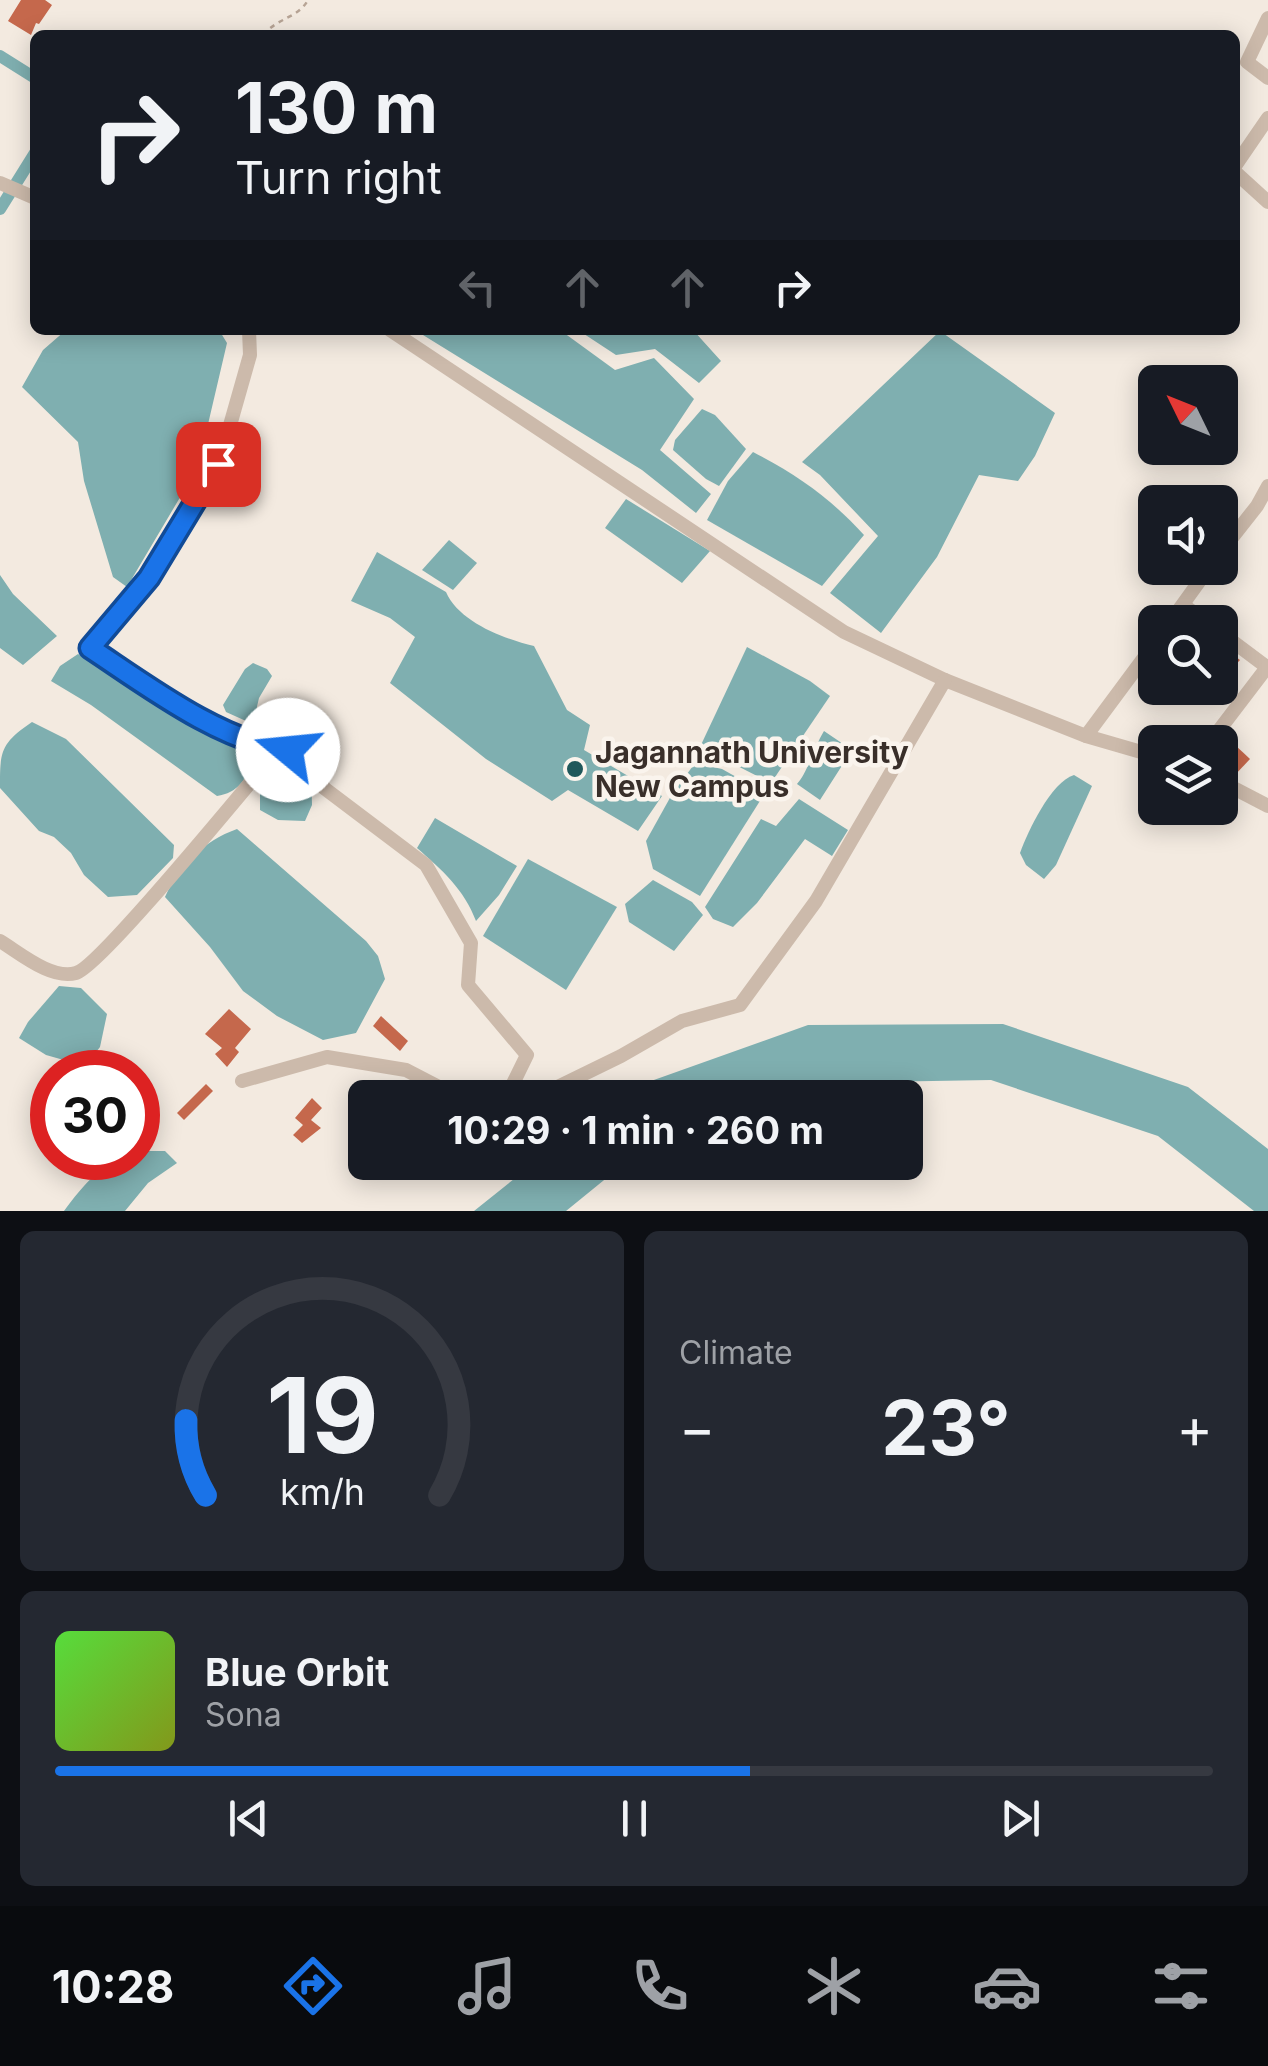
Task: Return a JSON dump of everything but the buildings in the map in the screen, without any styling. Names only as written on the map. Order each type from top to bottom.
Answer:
[{"type":"street","points":[[1268,18],[1247,62],[1268,78]]},
{"type":"street","points":[[1240,161],[1268,118]]},
{"type":"street","points":[[1240,174],[1268,202]]},
{"type":"street","points":[[0,183],[30,195]]},
{"type":"street","points":[[248,335],[250,355],[218,464],[149,578],[90,648],[178,707],[266,748],[310,753],[324,788],[426,865],[471,943],[468,985],[526,1055],[514,1080]]},
{"type":"street","points":[[398,335],[844,632],[945,680],[1086,736],[1138,751]]},
{"type":"street","points":[[1238,530],[1268,486]]},
{"type":"street","points":[[1183,605],[1197,585]]},
{"type":"street","points":[[1223,725],[1268,667],[1238,645]]},
{"type":"street","points":[[1086,736],[1138,666]]},
{"type":"street","points":[[572,1080],[682,1021],[740,1006],[816,901],[945,680]]},
{"type":"street","points":[[0,941],[59,975],[79,973],[126,926],[261,770],[266,748]]},
{"type":"street","points":[[1238,790],[1268,806]]},
{"type":"street","points":[[242,1081],[327,1058],[406,1070],[425,1080]]},
{"type":"path","points":[[267,30],[274,22],[302,10],[308,0]]},
{"type":"water","points":[[60,335],[222,335],[227,343],[198,467],[127,587],[113,577],[84,481],[78,442],[22,387],[43,350]]},
{"type":"water","points":[[423,335],[567,335],[615,370],[654,358],[694,399],[660,450],[711,494],[696,513],[642,470]]},
{"type":"water","points":[[586,335],[698,335],[721,361],[699,383],[655,349],[616,355]]},
{"type":"water","points":[[936,335],[946,335],[1055,413],[1018,481],[979,475],[937,557],[881,633],[830,593],[878,536],[820,475],[802,462]]},
{"type":"water","points":[[702,409],[715,415],[746,449],[719,486],[673,450],[675,440]]},
{"type":"water","points":[[753,452],[813,488],[864,535],[822,586],[707,520],[728,481]]},
{"type":"water","points":[[626,499],[710,551],[682,583],[605,528]]},
{"type":"water","points":[[449,540],[477,563],[453,590],[422,570]]},
{"type":"water","points":[[377,552],[446,592],[461,612],[484,628],[534,646],[567,710],[590,725],[584,750],[662,796],[638,831],[568,790],[552,801],[486,759],[390,683],[415,637],[390,618],[351,601]]},
{"type":"water","points":[[0,575],[13,594],[57,636],[23,665],[0,648]]},
{"type":"water","points":[[747,647],[830,696],[771,783],[700,747]]},
{"type":"water","points":[[78,654],[179,720],[255,749],[244,780],[217,796],[91,705],[51,681],[60,666]]},
{"type":"water","points":[[253,663],[272,676],[259,698],[255,715],[246,721],[226,712],[223,705],[245,669]]},
{"type":"water","points":[[32,722],[66,739],[174,845],[173,858],[137,895],[108,897],[84,875],[71,853],[54,837],[39,831],[0,788],[4,749]]},
{"type":"water","points":[[824,731],[852,750],[820,800],[797,784]]},
{"type":"water","points":[[284,760],[301,762],[311,769],[312,805],[305,821],[278,820],[260,810],[260,793]]},
{"type":"water","points":[[695,763],[722,769],[765,793],[700,896],[653,869],[646,841]]},
{"type":"water","points":[[1074,775],[1092,786],[1056,865],[1044,879],[1026,865],[1020,853],[1049,797]]},
{"type":"water","points":[[799,799],[848,830],[832,856],[805,839],[757,903],[733,927],[713,919],[705,907],[761,819],[776,826]]},
{"type":"water","points":[[435,818],[517,866],[476,921],[459,890],[417,848]]},
{"type":"water","points":[[237,829],[366,941],[378,956],[385,979],[356,1033],[323,1040],[277,1016],[243,991],[165,897],[194,856]]},
{"type":"water","points":[[528,859],[617,907],[566,990],[483,936]]},
{"type":"water","points":[[653,880],[692,902],[703,915],[674,951],[629,922],[625,904]]},
{"type":"water","points":[[59,986],[81,988],[107,1014],[98,1050],[38,1050],[19,1038]]},
{"type":"water","points":[[1003,1024],[1188,1087],[1268,1149],[1268,1211],[1254,1211],[1158,1136],[991,1080],[654,1080],[808,1025]]},
{"type":"water","points":[[160,1151],[165,1151],[177,1163],[160,1175]]},
{"type":"water","points":[[90,1180],[152,1180],[125,1211],[64,1211]]},
{"type":"water","points":[[513,1180],[604,1180],[566,1211],[474,1211]]},
{"type":"waterway","points":[[0,56],[30,75]]},
{"type":"waterway","points":[[0,209],[30,161]]},
{"type":"place","name":"Jagannath University New Campus","points":[[575,769]]},
{"type":"route","points":[[218,464],[149,578],[90,648],[178,707],[266,748],[288,750]]}]
